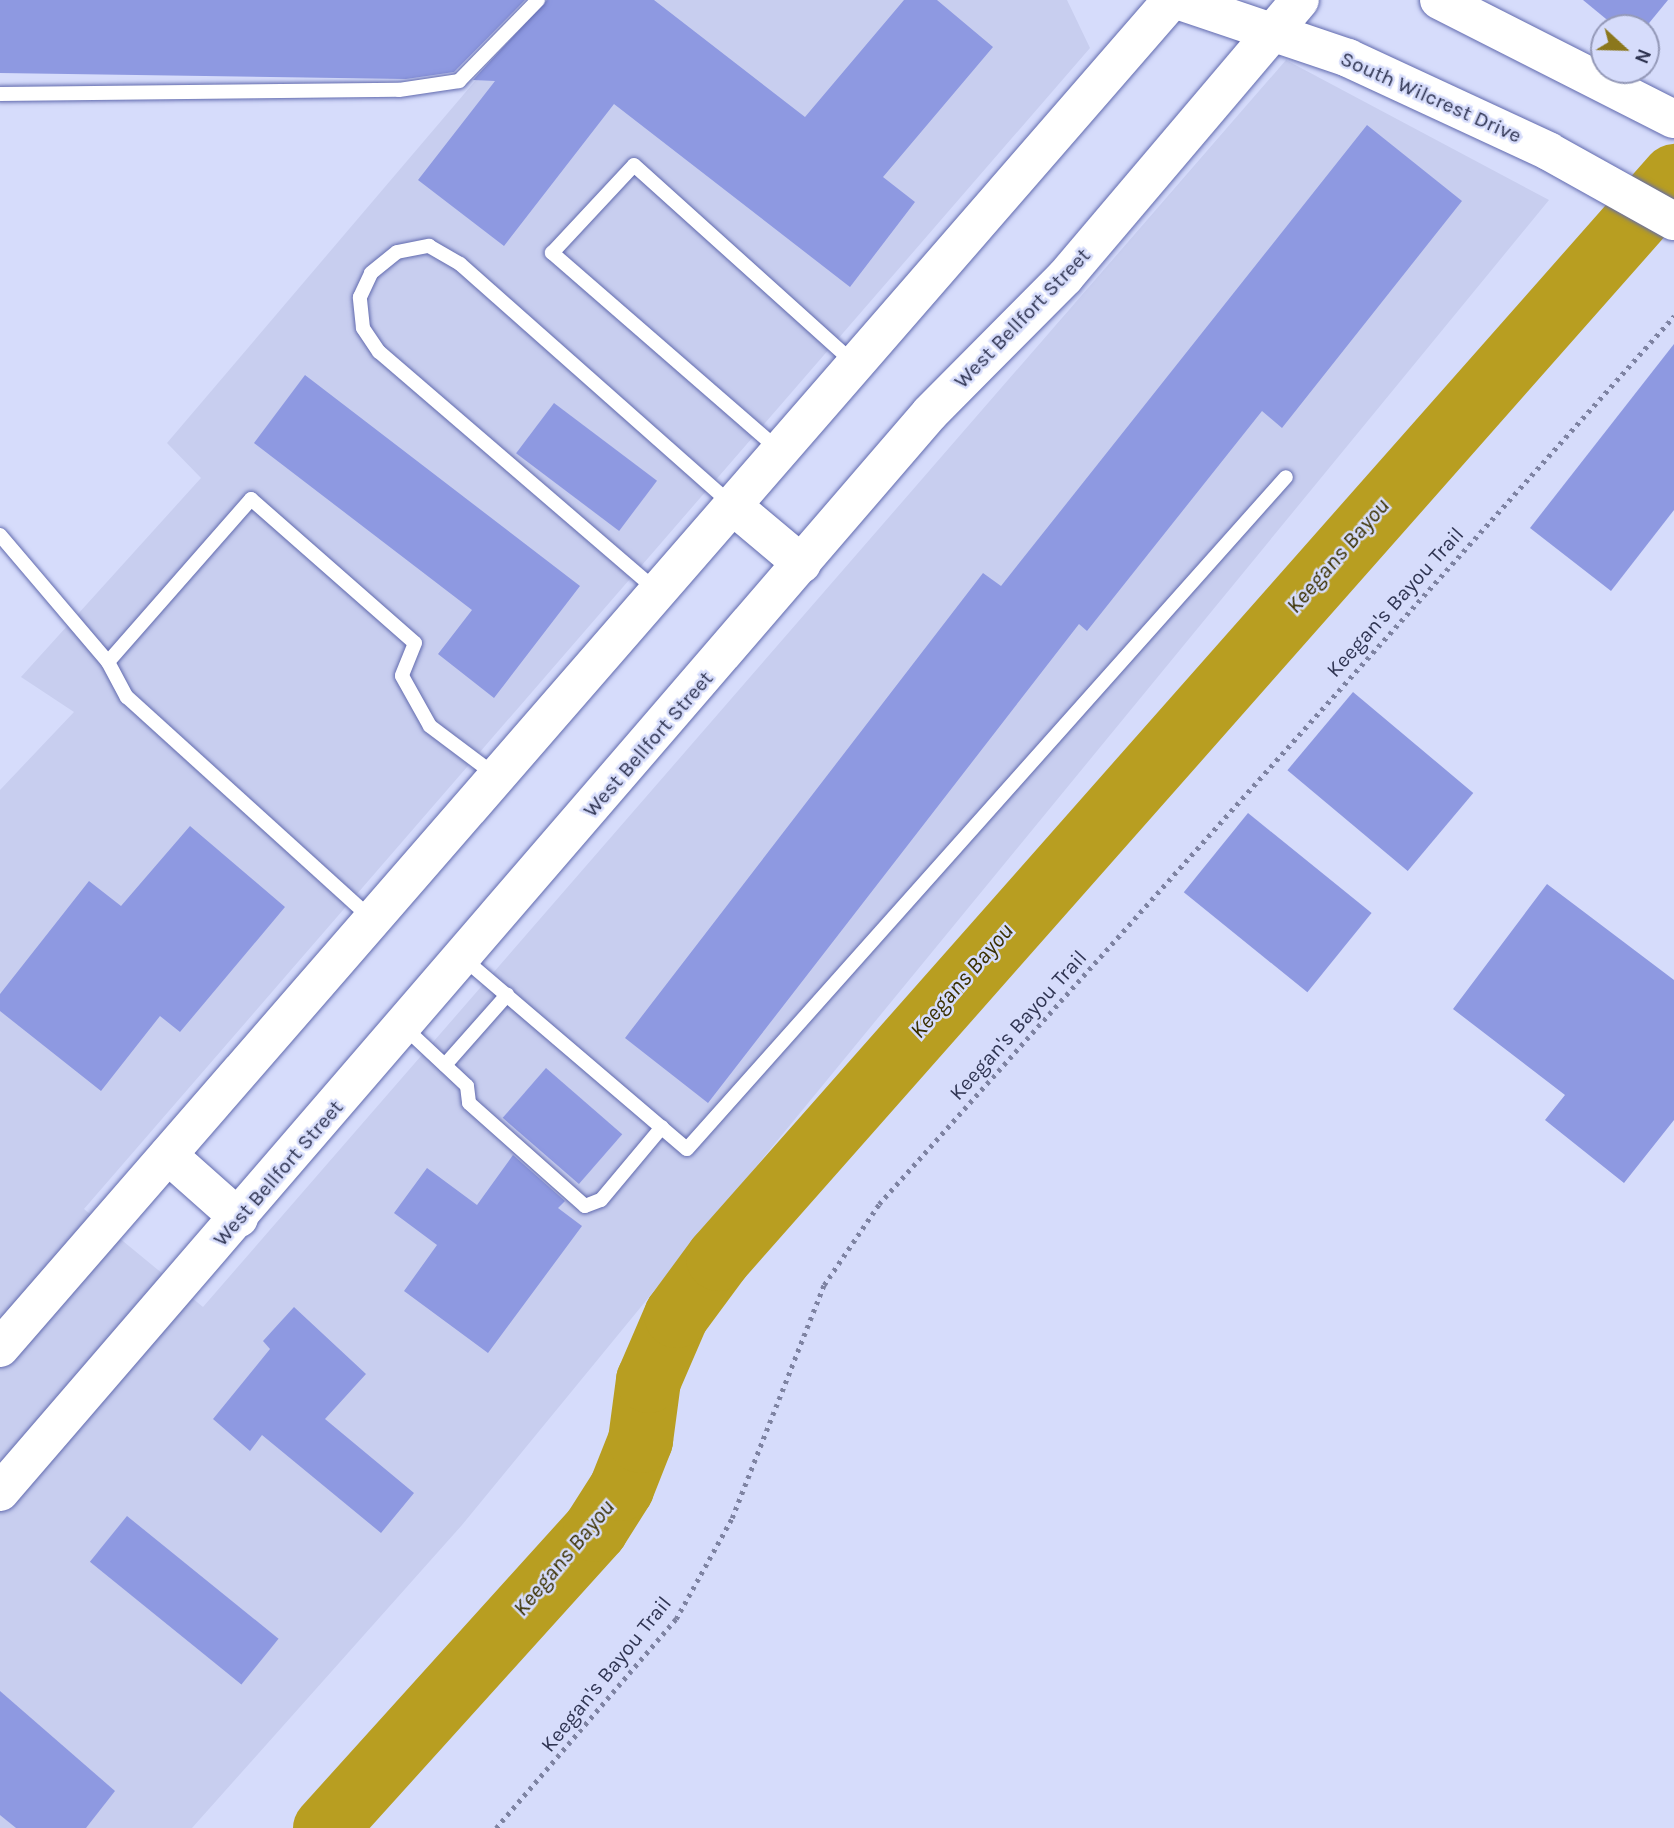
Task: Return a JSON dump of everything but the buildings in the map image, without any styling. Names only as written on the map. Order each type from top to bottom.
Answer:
[{"type":"main road","name":"South Wilcrest Drive","points":[[1174,0],[1348,58],[1568,162],[1674,221]]},
{"type":"main road","points":[[0,1348],[1174,0]]},
{"type":"main road","name":"West Bellfort Street","points":[[0,1492],[803,564],[930,412],[1065,277],[1300,0]]},
{"type":"main road","points":[[1454,3],[1674,119]]},
{"type":"main road","points":[[733,506],[803,564]]},
{"type":"main road","points":[[168,1155],[239,1218]]},
{"type":"lane","points":[[0,94],[400,90],[459,81],[538,0]]},
{"type":"lane","points":[[780,451],[552,253],[634,166],[856,364]]},
{"type":"lane","points":[[660,593],[379,352],[363,328],[360,297],[371,273],[397,252],[429,246],[460,264],[733,506]]},
{"type":"lane","points":[[463,958],[687,1149],[1286,477]]},
{"type":"lane","points":[[108,662],[251,499],[415,643],[402,676],[430,726],[498,778]]},
{"type":"lane","points":[[0,536],[108,662],[127,697],[372,919]]},
{"type":"lane","points":[[445,1065],[507,995]]},
{"type":"lane","points":[[404,1027],[467,1086],[468,1103],[585,1206],[601,1200],[662,1127]]},
{"type":"path","name":"Keegan's Bayou Trail","points":[[496,1828],[676,1619],[732,1518],[824,1285],[879,1205],[1674,316]]},
{"type":"shaded area","points":[[544,0],[1067,0],[1090,48],[84,1209],[203,1307],[1286,60],[1549,200],[462,1525],[192,1828],[0,1828],[0,790],[74,712],[21,677],[201,478],[167,443]]},
{"type":"waterway","name":"Keegans Bayou","points":[[325,1828],[595,1529],[621,1488],[640,1440],[648,1380],[676,1315],[718,1258],[1674,176]]}]
